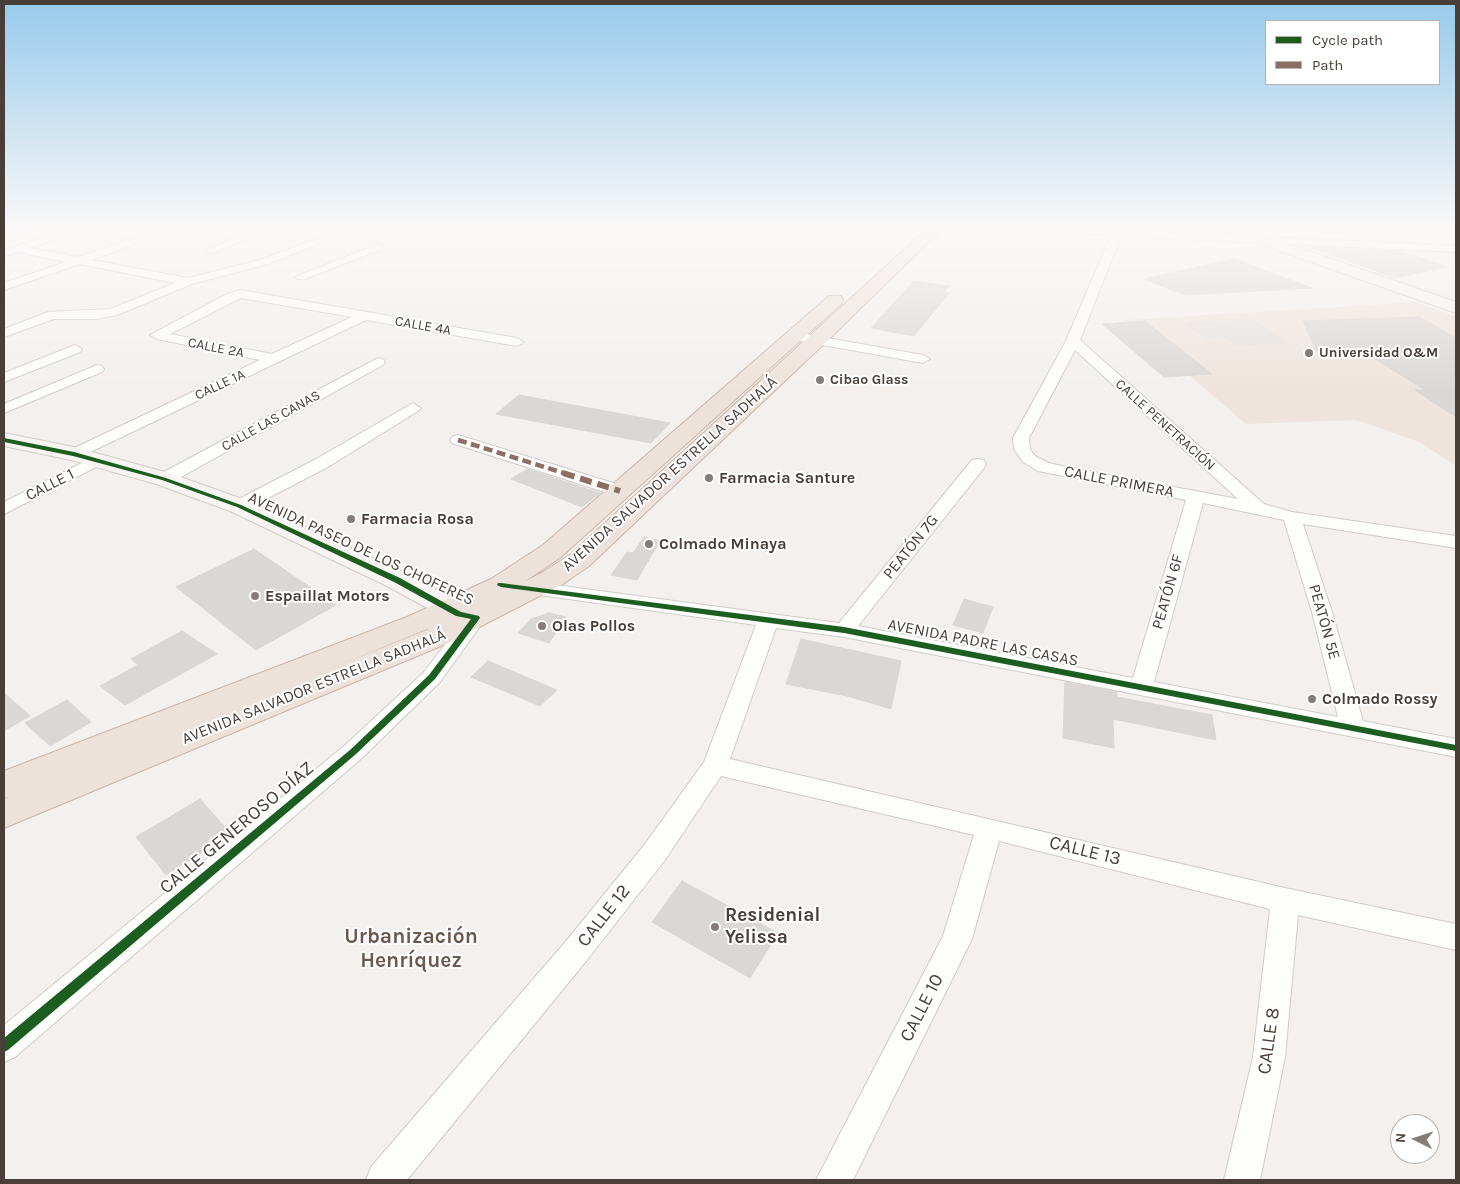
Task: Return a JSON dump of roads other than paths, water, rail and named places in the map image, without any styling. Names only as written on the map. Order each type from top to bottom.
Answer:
[{"type":"highway","name":"AVENIDA SALVADOR ESTRELLA SADHALÁ","points":[[4,785],[417,624],[463,613],[534,588],[580,560],[880,281]]},
{"type":"highway","name":"AVENIDA SALVADOR ESTRELLA SADHALÁ","points":[[4,814],[412,647],[552,551],[846,290]]},
{"type":"street","points":[[4,287],[21,281]]},
{"type":"street","name":"CALLE PRIMERA","points":[[1098,281],[1073,341],[1021,438],[1022,449],[1029,459],[1044,467],[1062,471],[1257,508],[1292,517],[1456,542]]},
{"type":"street","points":[[1379,281],[1456,308]]},
{"type":"street","points":[[4,333],[52,315],[106,314],[188,282]]},
{"type":"street","name":"CALLE 4A","points":[[157,334],[240,294],[517,342]]},
{"type":"street","name":"CALLE 1A","points":[[85,457],[275,359],[366,316]]},
{"type":"street","name":"CALLE 2A","points":[[157,334],[275,359]]},
{"type":"street","points":[[794,336],[923,359]]},
{"type":"street","name":"CALLE PENETRACIÓN","points":[[1073,341],[1257,508]]},
{"type":"street","points":[[4,378],[75,349]]},
{"type":"street","name":"CALLE LAS CANAS","points":[[164,479],[378,362]]},
{"type":"street","points":[[4,409],[97,369]]},
{"type":"street","points":[[239,506],[330,458],[413,408]]},
{"type":"street","name":"AVENIDA PASEO DE LOS CHOFERES","points":[[4,440],[85,457],[164,479],[239,506],[463,613]]},
{"type":"street","points":[[458,440],[620,491]]},
{"type":"street","name":"CALLE 1","points":[[4,508],[85,457]]},
{"type":"street","name":"PEATÓN 7G","points":[[844,630],[978,464]]},
{"type":"street","name":"PEATÓN 6F","points":[[1141,688],[1196,497]]},
{"type":"street","name":"PEATÓN 5E","points":[[1292,517],[1322,612],[1353,728]]},
{"type":"street","name":"AVENIDA PADRE LAS CASAS","points":[[501,585],[844,630],[1456,748]]},
{"type":"street","name":"CALLE GENEROSO DÍAZ","points":[[4,1046],[353,752],[432,677],[463,613]]},
{"type":"street","name":"CALLE 12","points":[[384,1180],[583,942],[655,852],[715,765],[769,619]]},
{"type":"street","name":"CALLE 13","points":[[715,765],[989,828],[1285,900],[1456,937]]},
{"type":"street","name":"CALLE 10","points":[[834,1180],[957,940],[989,828]]},
{"type":"street","name":"CALLE 8","points":[[1242,1180],[1269,1057],[1285,900]]},
{"type":"place","name":"Universidad O&M","points":[[1309,353]]},
{"type":"place","name":"Cibao Glass","points":[[820,380]]},
{"type":"place","name":"Farmacia Santure","points":[[709,478]]},
{"type":"place","name":"Farmacia Rosa","points":[[351,519]]},
{"type":"place","name":"Colmado Minaya","points":[[649,544]]},
{"type":"place","name":"Espaillat Motors","points":[[255,596]]},
{"type":"place","name":"Olas Pollos","points":[[542,626]]},
{"type":"place","name":"Colmado Rossy","points":[[1312,699]]},
{"type":"place","name":"Residenial Yelissa","points":[[715,927]]},
{"type":"district","name":"Urbanización Henríquez","points":[[411,949]]}]
